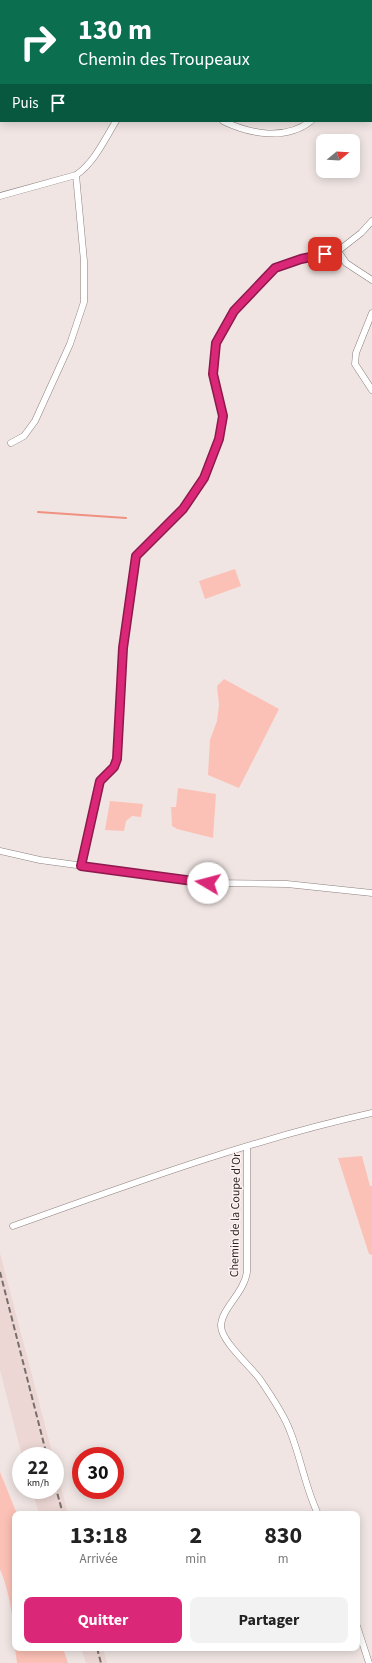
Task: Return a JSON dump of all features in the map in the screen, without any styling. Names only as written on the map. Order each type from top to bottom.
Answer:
[{"type":"street","points":[[0,196],[76,175],[88,165],[115,122]]},
{"type":"street","points":[[225,122],[236,127],[268,135],[304,126],[310,122]]},
{"type":"street","points":[[11,443],[24,436],[35,422],[70,344],[84,302],[84,261],[76,175]]},
{"type":"street","points":[[81,866],[100,781],[114,767],[117,759],[123,648],[136,556],[183,509],[204,478],[219,439],[223,416],[213,374],[216,343],[234,311],[275,268],[301,259],[338,251],[361,233],[372,221]]},
{"type":"street","points":[[338,251],[346,263],[372,280]]},
{"type":"street","points":[[372,313],[356,353],[355,364],[372,390]]},
{"type":"street","points":[[0,851],[40,860],[208,883],[287,884],[372,893]]},
{"type":"street","name":"Chemin de la Coupe d'Or","points":[[13,1226],[246,1147],[324,1124],[372,1113]]},
{"type":"street","name":"Chemin de la Coupe d'Or","points":[[246,1147],[247,1272],[245,1282],[223,1316],[221,1327],[225,1338],[260,1379],[290,1429],[309,1495],[317,1511]]},
{"type":"street","points":[[360,1635],[369,1663]]},
{"type":"shaded area","points":[[235,569],[241,586],[205,599],[199,581]]},
{"type":"shaded area","points":[[224,679],[279,709],[239,788],[208,775],[210,740],[217,721],[219,705],[217,686]]},
{"type":"shaded area","points":[[178,788],[216,794],[213,838],[177,829],[172,826],[171,807],[176,807]]},
{"type":"shaded area","points":[[110,801],[143,804],[141,817],[132,816],[126,821],[124,831],[105,830]]},
{"type":"shaded area","points":[[362,1156],[370,1186],[372,1186],[372,1255],[369,1254],[338,1158]]},
{"type":"shaded area","points":[[0,1253],[51,1447],[20,1447],[0,1370]]},
{"type":"shaded area","points":[[0,1472],[16,1511],[12,1511],[12,1619],[6,1587],[0,1569]]},
{"type":"shaded area","points":[[35,1499],[64,1499],[67,1511],[38,1511]]},
{"type":"shaded area","points":[[15,1651],[64,1651],[68,1663],[17,1663]]},
{"type":"shaded area","points":[[82,1651],[104,1651],[107,1663],[86,1663]]},
{"type":"waterway","points":[[38,512],[126,518]]},
{"type":"railway","points":[[0,1272],[45,1447]]},
{"type":"railway","points":[[59,1499],[62,1511]]},
{"type":"railway","points":[[98,1651],[101,1663]]},
{"type":"route","points":[[208,883],[81,866],[100,781],[114,767],[117,759],[123,648],[136,556],[183,509],[204,478],[219,439],[223,416],[213,374],[216,343],[234,311],[255,287],[275,268],[301,259],[325,254]]}]
